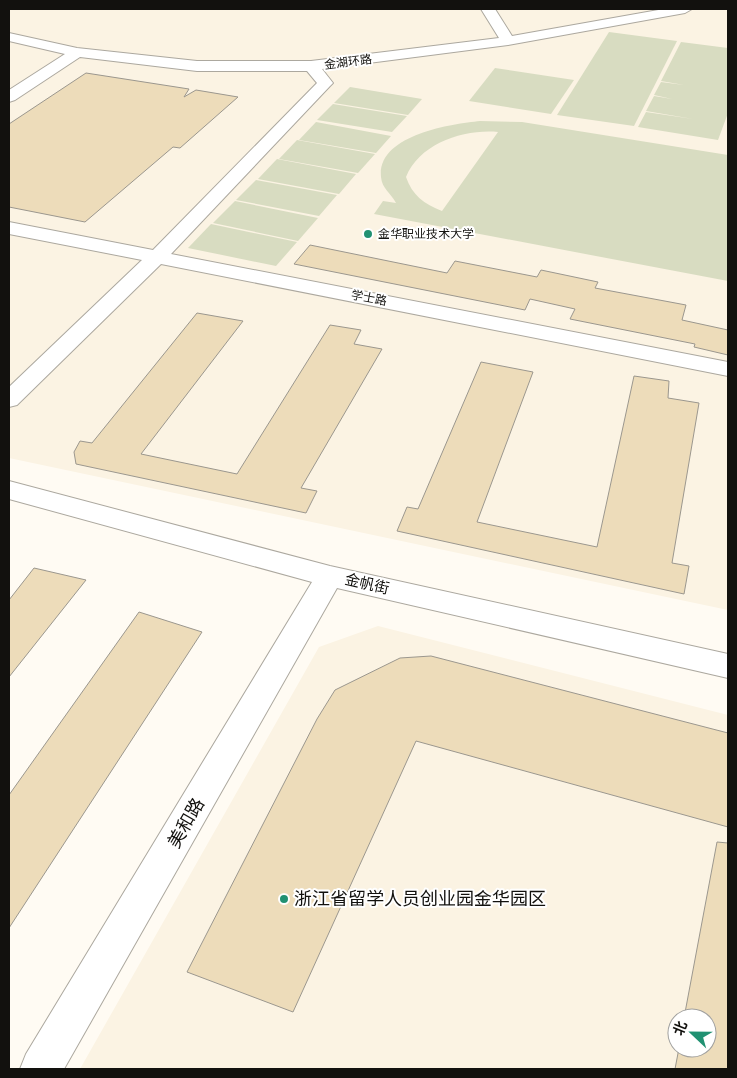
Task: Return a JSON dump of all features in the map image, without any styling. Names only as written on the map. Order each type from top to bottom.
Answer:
[{"type":"street","points":[[488,9],[508,42]]},
{"type":"street","name":"金湖环路","points":[[9,38],[77,52],[197,66],[312,66],[508,42],[685,9]]},
{"type":"street","points":[[9,96],[77,52]]},
{"type":"street","points":[[9,400],[158,256],[325,83],[312,66]]},
{"type":"street","name":"学士路","points":[[9,228],[728,369]]},
{"type":"street","name":"金帆街","points":[[9,490],[330,576],[728,666]]},
{"type":"street","name":"美和路","points":[[41,1069],[330,576]]},
{"type":"shaded area","name":"金华职业技术大学","points":[[9,9],[728,9],[728,610],[9,458]]},
{"type":"shaded area","points":[[378,626],[728,715],[728,1069],[80,1069],[319,647]]},
{"type":"green space","points":[[609,32],[677,41],[634,126],[557,115]]},
{"type":"green space","points":[[681,42],[728,48],[728,113],[718,140],[638,127],[646,112],[693,119],[646,111],[654,96],[672,99],[654,95],[661,82],[684,85],[661,81]]},
{"type":"green space","points":[[495,68],[574,80],[551,114],[469,101]]},
{"type":"green space","points":[[350,87],[422,99],[408,115],[334,103]]},
{"type":"green space","points":[[333,104],[407,116],[392,132],[317,120]]},
{"type":"green space","points":[[480,121],[522,122],[728,155],[728,281],[374,214],[383,201],[396,203],[385,188],[381,177],[383,163],[391,151],[418,134],[452,125]],"holes":[[[498,132],[442,211],[424,202],[415,194],[406,177],[413,165],[432,147],[444,141],[471,133]]]},
{"type":"green space","points":[[316,122],[391,136],[376,153],[299,140]]},
{"type":"green space","points":[[297,140],[375,154],[358,173],[279,159]]},
{"type":"green space","points":[[277,159],[356,174],[339,194],[258,179]]},
{"type":"green space","points":[[256,180],[337,195],[319,216],[236,200]]},
{"type":"green space","points":[[235,201],[318,218],[298,241],[213,223]]},
{"type":"green space","points":[[211,224],[297,242],[276,266],[188,248]]},
{"type":"building","points":[[86,73],[189,89],[184,97],[196,90],[238,97],[180,148],[173,147],[85,222],[9,207],[9,124]]},
{"type":"building","points":[[310,245],[447,273],[455,261],[537,277],[541,270],[598,282],[595,288],[686,305],[682,320],[728,330],[728,355],[694,347],[695,344],[570,319],[575,309],[530,299],[525,310],[294,264]]},
{"type":"building","points":[[197,313],[243,321],[141,454],[237,474],[330,325],[361,330],[354,344],[382,349],[301,488],[317,491],[306,513],[76,464],[74,452],[80,441],[92,443]]},
{"type":"building","points":[[481,362],[533,372],[477,522],[597,547],[634,376],[669,381],[668,398],[699,403],[672,563],[689,566],[684,594],[397,531],[407,507],[418,509]]},
{"type":"building","points":[[34,568],[86,580],[9,677],[9,600]]},
{"type":"building","points":[[139,612],[202,632],[9,928],[9,795]]},
{"type":"building","name":"浙江省留学人员创业园金华园区","points":[[431,656],[728,733],[728,827],[416,741],[293,1012],[187,972],[317,719],[335,690],[400,658]]},
{"type":"building","points":[[717,842],[728,843],[728,1069],[675,1069],[677,1058],[717,1058],[717,1008],[686,1008]]},
{"type":"place","name":"金华职业技术大学","points":[[368,234]]},
{"type":"place","name":"浙江省留学人员创业园金华园区","points":[[284,899]]}]
